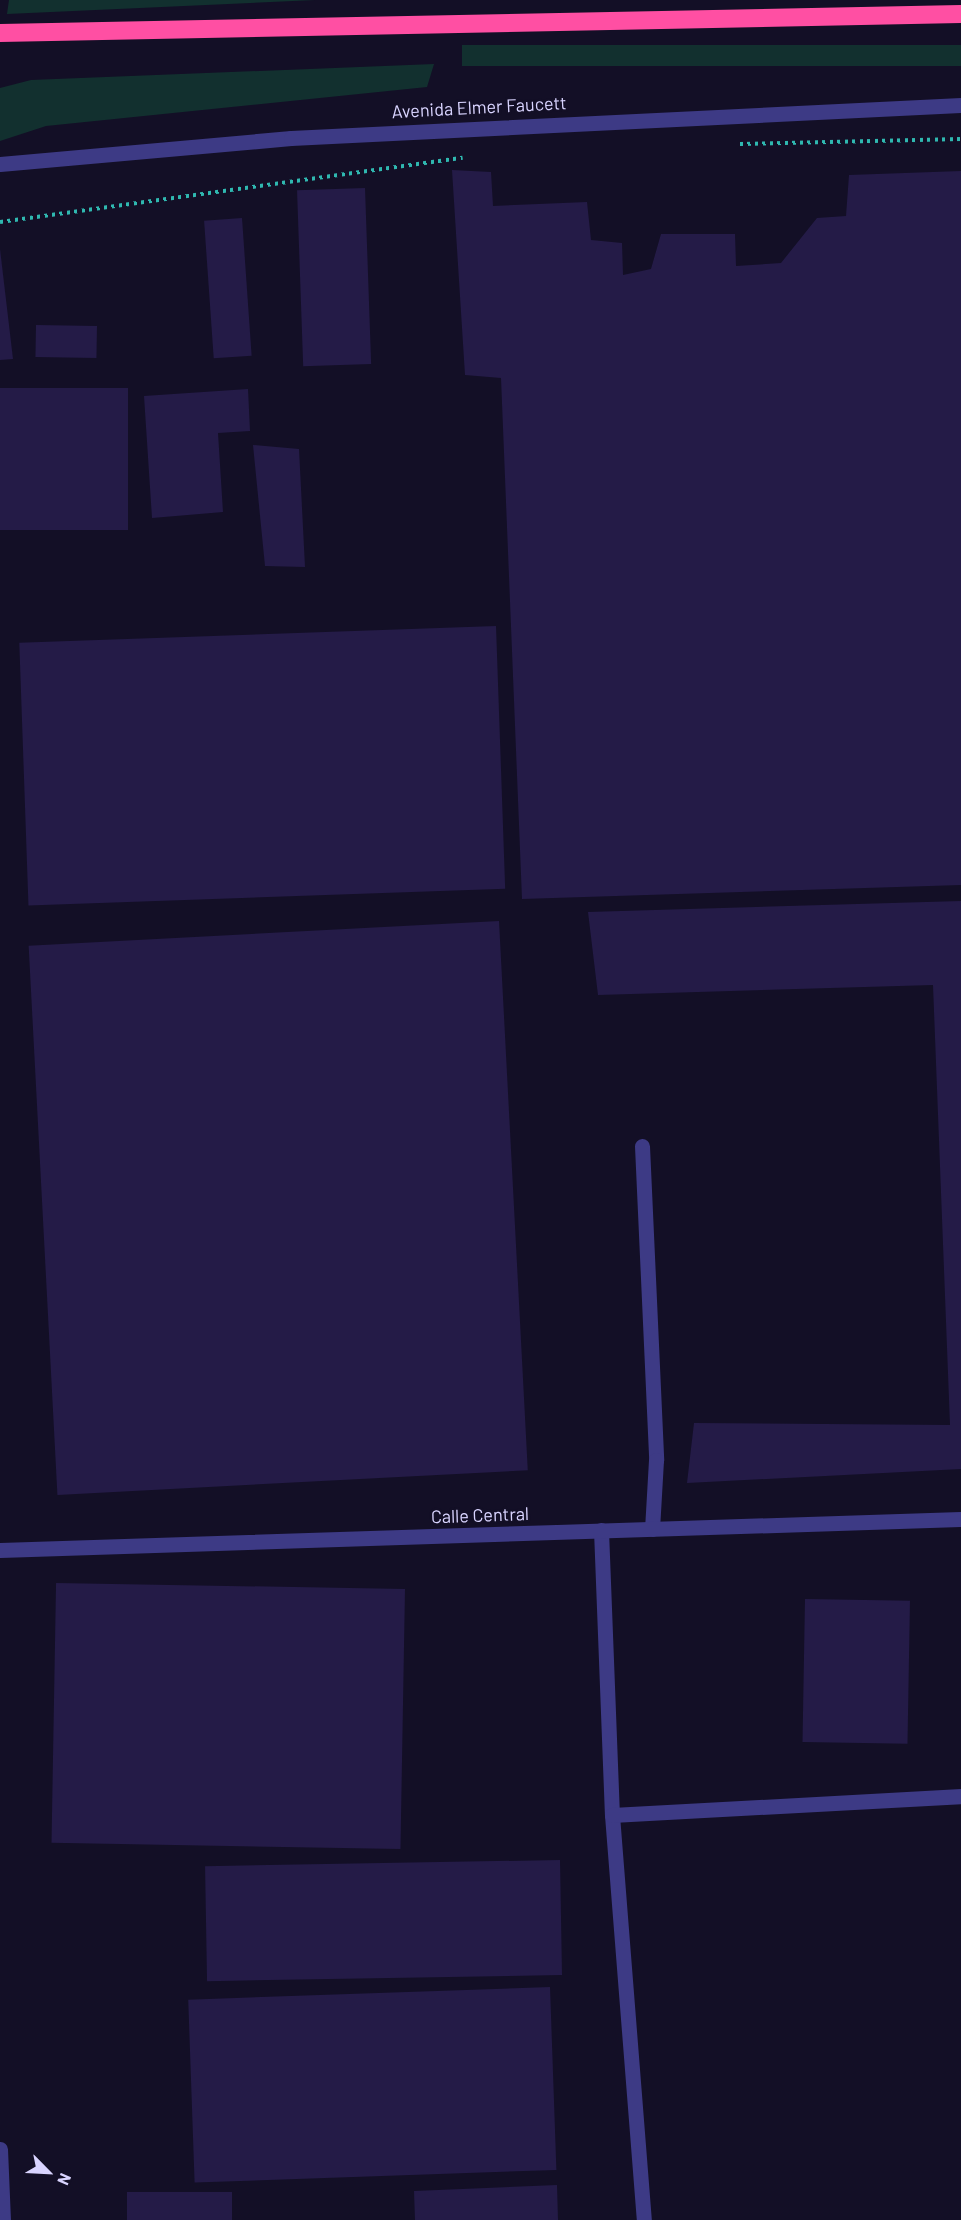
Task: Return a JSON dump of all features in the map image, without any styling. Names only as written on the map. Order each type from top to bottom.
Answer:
[{"type":"highway","points":[[0,33],[961,14]]},
{"type":"street","name":"Avenida Elmer Faucett","points":[[0,164],[291,138],[961,105]]},
{"type":"street","points":[[642,1146],[656,1460],[652,1529]]},
{"type":"street","name":"Calle Central","points":[[0,1550],[961,1519]]},
{"type":"street","points":[[601,1530],[612,1815],[644,2220]]},
{"type":"street","points":[[612,1815],[961,1796]]},
{"type":"street","points":[[0,2149],[3,2220]]},
{"type":"path","points":[[735,144],[961,139]]},
{"type":"path","points":[[0,222],[476,156]]},
{"type":"green space","points":[[9,0],[315,0],[7,14]]},
{"type":"green space","points":[[462,45],[961,45],[961,66],[462,66]]},
{"type":"green space","points":[[434,64],[427,87],[46,126],[0,141],[0,88],[31,80]]},
{"type":"building","points":[[452,170],[491,172],[493,206],[587,202],[591,240],[622,243],[623,275],[651,269],[661,234],[735,234],[736,266],[781,263],[817,218],[846,216],[849,175],[961,171],[961,885],[522,899],[501,378],[465,375]]},
{"type":"building","points":[[365,188],[371,364],[303,366],[297,190]]},
{"type":"building","points":[[242,218],[252,356],[214,358],[204,221]]},
{"type":"building","points":[[0,249],[13,359],[0,360]]},
{"type":"building","points":[[36,325],[97,326],[96,358],[35,357]]},
{"type":"building","points":[[0,388],[128,388],[128,530],[0,530]]},
{"type":"building","points":[[248,389],[250,431],[218,433],[223,512],[152,518],[144,396]]},
{"type":"building","points":[[253,445],[299,449],[305,567],[265,566]]},
{"type":"building","points":[[496,626],[505,889],[28,905],[19,643]]},
{"type":"building","points":[[961,901],[961,1469],[687,1483],[694,1423],[950,1425],[933,985],[598,995],[588,912]]},
{"type":"building","points":[[499,921],[528,1470],[57,1495],[29,946]]},
{"type":"building","points":[[56,1583],[405,1589],[400,1849],[52,1843]]},
{"type":"building","points":[[805,1599],[910,1601],[907,1744],[803,1742]]},
{"type":"building","points":[[560,1860],[562,1975],[207,1981],[205,1866]]},
{"type":"building","points":[[550,1987],[556,2170],[195,2183],[188,2000]]},
{"type":"building","points":[[557,2185],[558,2220],[415,2220],[414,2191]]},
{"type":"building","points":[[127,2192],[232,2192],[232,2220],[127,2220]]}]
